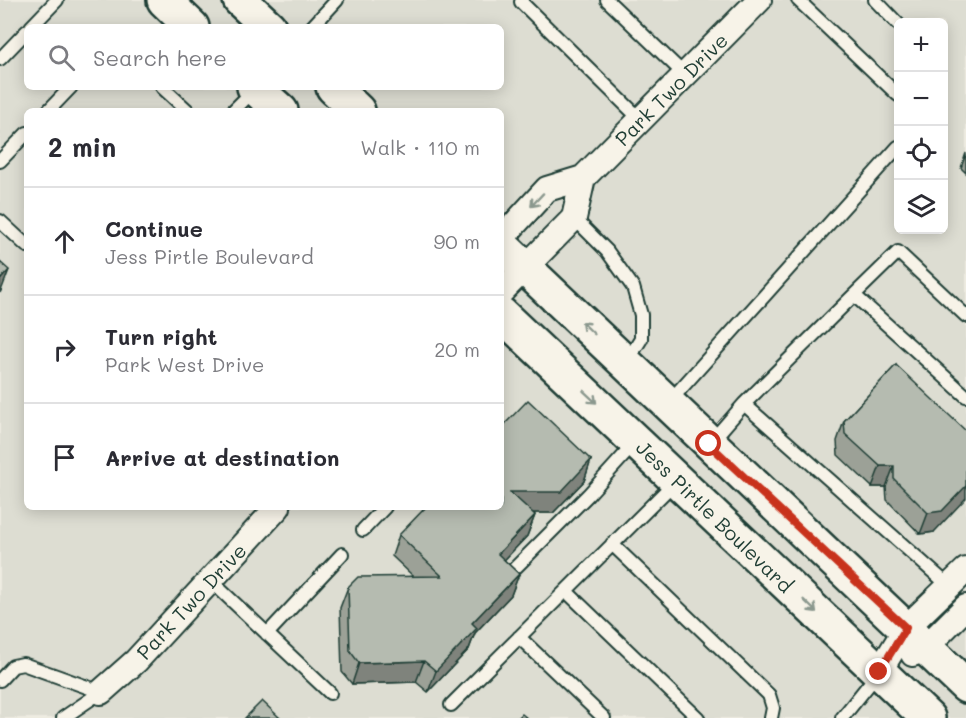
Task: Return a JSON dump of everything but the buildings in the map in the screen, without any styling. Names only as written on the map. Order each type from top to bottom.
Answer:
[{"type":"street","points":[[164,0],[189,24]]},
{"type":"street","points":[[240,0],[266,24]]},
{"type":"street","name":"Park Two Drive","points":[[504,236],[547,189],[584,178],[759,0]]},
{"type":"street","points":[[258,90],[278,108]]},
{"type":"street","points":[[336,90],[355,108]]},
{"type":"street","points":[[504,289],[574,218],[584,178]]},
{"type":"street","points":[[504,248],[966,686]]},
{"type":"street","name":"Jess Pirtle Boulevard","points":[[504,317],[928,718]]},
{"type":"street","points":[[677,479],[709,444]]},
{"type":"street","name":"Park Two Drive","points":[[100,692],[136,661],[273,510]]},
{"type":"street","points":[[916,638],[957,578]]},
{"type":"street","points":[[879,672],[916,638],[966,607]]},
{"type":"lane","points":[[34,24],[57,0]]},
{"type":"lane","points":[[315,24],[338,0]]},
{"type":"lane","points":[[523,0],[521,2],[641,120]]},
{"type":"lane","points":[[607,0],[685,75]]},
{"type":"lane","points":[[798,0],[894,91]]},
{"type":"lane","points":[[875,0],[894,20]]},
{"type":"lane","points":[[0,59],[24,34]]},
{"type":"lane","points":[[51,108],[69,90]]},
{"type":"lane","points":[[165,90],[185,108]]},
{"type":"lane","points":[[236,108],[252,90]]},
{"type":"lane","points":[[0,161],[24,136]]},
{"type":"lane","points":[[667,404],[894,151]]},
{"type":"lane","points":[[574,218],[607,251],[633,287],[641,315],[640,339],[626,364]]},
{"type":"lane","points":[[0,221],[24,243]]},
{"type":"lane","points":[[709,444],[744,404],[898,252],[966,316]]},
{"type":"lane","points":[[854,295],[966,396]]},
{"type":"lane","points":[[744,404],[957,578]]},
{"type":"lane","points":[[505,578],[588,495],[637,441]]},
{"type":"lane","points":[[451,705],[677,479]]},
{"type":"lane","points":[[363,530],[382,510]]},
{"type":"lane","points":[[612,544],[769,695],[773,708],[771,718]]},
{"type":"lane","points":[[267,634],[342,554]]},
{"type":"lane","points":[[210,580],[330,693]]},
{"type":"lane","points":[[566,591],[698,718]]},
{"type":"lane","points":[[519,637],[604,718]]},
{"type":"lane","points":[[0,680],[13,666],[23,664],[100,692]]},
{"type":"lane","points":[[842,718],[879,672]]},
{"type":"lane","points":[[63,718],[100,692]]},
{"type":"shaded area","points":[[0,0],[966,0],[966,718],[0,718]]},
{"type":"route","points":[[709,444],[906,628],[879,672]]}]
